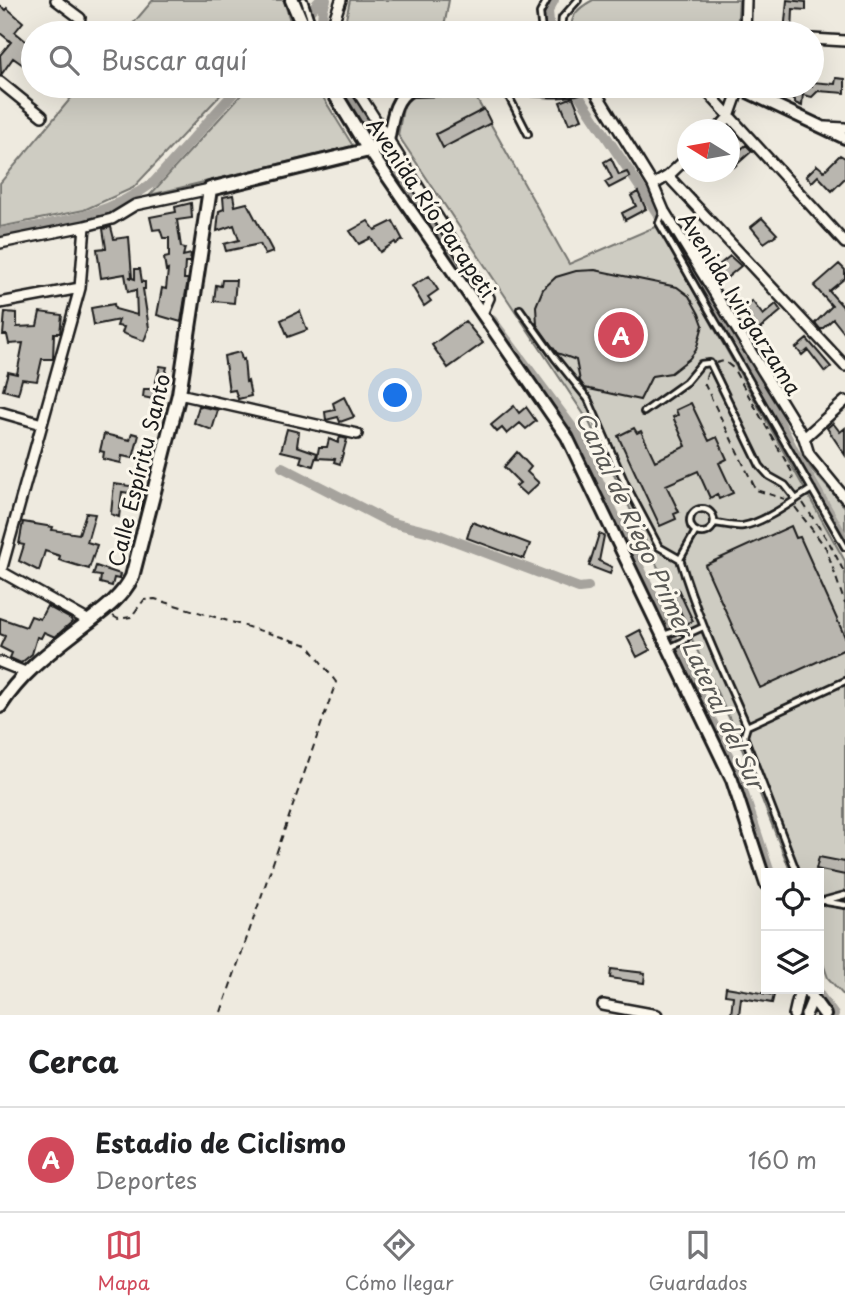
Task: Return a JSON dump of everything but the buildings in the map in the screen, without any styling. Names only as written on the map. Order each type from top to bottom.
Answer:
[{"type":"main road","points":[[292,0],[301,21]]},
{"type":"main road","name":"Avenida Río Parapeti","points":[[337,98],[369,150]]},
{"type":"main road","points":[[210,189],[369,150]]},
{"type":"main road","name":"Calle Espíritu Santo","points":[[0,705],[25,673],[103,610],[125,590],[132,577],[179,394],[210,189]]},
{"type":"street","points":[[56,0],[80,18]]},
{"type":"street","points":[[334,21],[341,0]]},
{"type":"street","points":[[745,21],[746,0]]},
{"type":"street","points":[[824,39],[845,40]]},
{"type":"street","points":[[0,82],[42,116]]},
{"type":"street","name":"Avenida Río Parapeti","points":[[361,98],[489,298],[482,314]]},
{"type":"street","points":[[369,150],[388,141],[400,98]]},
{"type":"street","name":"Avenida Ivirgarzama","points":[[599,98],[653,186],[664,211],[804,438],[809,454],[845,498]]},
{"type":"street","points":[[712,98],[845,243]]},
{"type":"street","points":[[729,117],[735,98]]},
{"type":"street","points":[[763,98],[845,138]]},
{"type":"street","points":[[825,127],[845,128]]},
{"type":"street","name":"Avenida Río Parapeti","points":[[369,150],[568,436],[732,780],[761,869]]},
{"type":"street","points":[[653,186],[677,168]]},
{"type":"street","points":[[668,176],[845,366]]},
{"type":"street","points":[[0,243],[85,226],[112,219],[135,205],[210,189]]},
{"type":"street","points":[[85,226],[79,288],[0,571],[89,621]]},
{"type":"street","points":[[0,303],[79,288]]},
{"type":"street","points":[[179,394],[357,434]]},
{"type":"street","points":[[804,438],[845,401]]},
{"type":"street","points":[[0,412],[43,424]]},
{"type":"street","points":[[0,662],[25,673]]},
{"type":"street","points":[[794,1015],[799,994]]},
{"type":"street","points":[[806,1015],[809,994]]},
{"type":"street","points":[[809,994],[825,1015]]},
{"type":"street","points":[[603,1005],[657,1015]]},
{"type":"lane","points":[[304,0],[311,21]]},
{"type":"lane","points":[[541,21],[540,13],[547,0]]},
{"type":"lane","points":[[562,21],[578,0]]},
{"type":"lane","points":[[509,98],[528,134]]},
{"type":"lane","points":[[664,211],[659,223],[845,547]]},
{"type":"lane","points":[[520,309],[589,399],[625,483],[659,547],[680,559],[703,627],[747,726],[744,736],[795,868]]},
{"type":"lane","points":[[644,412],[687,382],[701,364],[706,362],[713,366],[760,466],[798,498]]},
{"type":"lane","points":[[715,523],[740,526],[791,503],[812,489]]},
{"type":"lane","points":[[698,509],[710,511],[715,523],[707,532],[696,531],[691,526],[690,518],[698,509]]},
{"type":"lane","points":[[680,559],[696,531]]},
{"type":"lane","points":[[669,648],[703,627]]},
{"type":"lane","points":[[663,636],[679,630],[690,633]]},
{"type":"lane","points":[[747,726],[845,681]]},
{"type":"lane","points":[[824,899],[845,895]]},
{"type":"lane","points":[[824,901],[845,905]]},
{"type":"path","points":[[845,574],[830,544],[798,498],[791,482],[793,474],[733,368],[724,361],[718,361],[704,377],[704,383],[756,490],[782,497],[791,503],[826,548],[845,604]]},
{"type":"path","points":[[103,610],[118,619],[131,617],[144,600],[155,599],[308,645],[336,682],[220,1015]]},
{"type":"shaded area","points":[[153,0],[284,0],[290,21],[135,21]]},
{"type":"shaded area","points":[[350,0],[449,0],[445,21],[346,21]]},
{"type":"shaded area","points":[[593,0],[739,0],[738,21],[572,21],[583,6]]},
{"type":"shaded area","points":[[71,98],[218,98],[133,188],[84,210],[0,227],[0,183]]},
{"type":"shaded area","points":[[238,98],[323,98],[353,146],[150,195]]},
{"type":"shaded area","points":[[409,98],[476,98],[569,264],[657,226],[845,561],[845,997],[828,978],[824,966],[824,868],[789,868],[733,726],[589,422],[398,135],[404,103]]},
{"type":"shaded area","points":[[799,455],[845,507],[845,533]]},
{"type":"waterway","points":[[311,10],[320,0]]},
{"type":"waterway","name":"Canal de Riego Primer Lateral del Sur","points":[[322,21],[326,0]]},
{"type":"waterway","points":[[549,21],[548,11],[554,0]]},
{"type":"waterway","points":[[0,233],[80,217],[136,194],[154,182],[229,98]]},
{"type":"waterway","name":"Canal de Riego Primer Lateral del Sur","points":[[350,98],[374,136]]},
{"type":"waterway","points":[[581,98],[657,213]]},
{"type":"waterway","name":"Canal de Riego Primer Lateral del Sur","points":[[385,156],[483,306]]},
{"type":"waterway","points":[[666,226],[742,346],[794,451],[845,540]]},
{"type":"waterway","name":"Canal de Riego Primer Lateral del Sur","points":[[492,320],[575,431],[738,776],[768,868]]},
{"type":"waterway","points":[[282,467],[389,522],[434,533],[579,588],[588,587]]},
{"type":"waterway","name":"Canal de Riego Primer Lateral del Sur","points":[[819,994],[834,1015]]},
{"type":"place","name":"Estadio de Ciclismo","points":[[621,335]]}]
